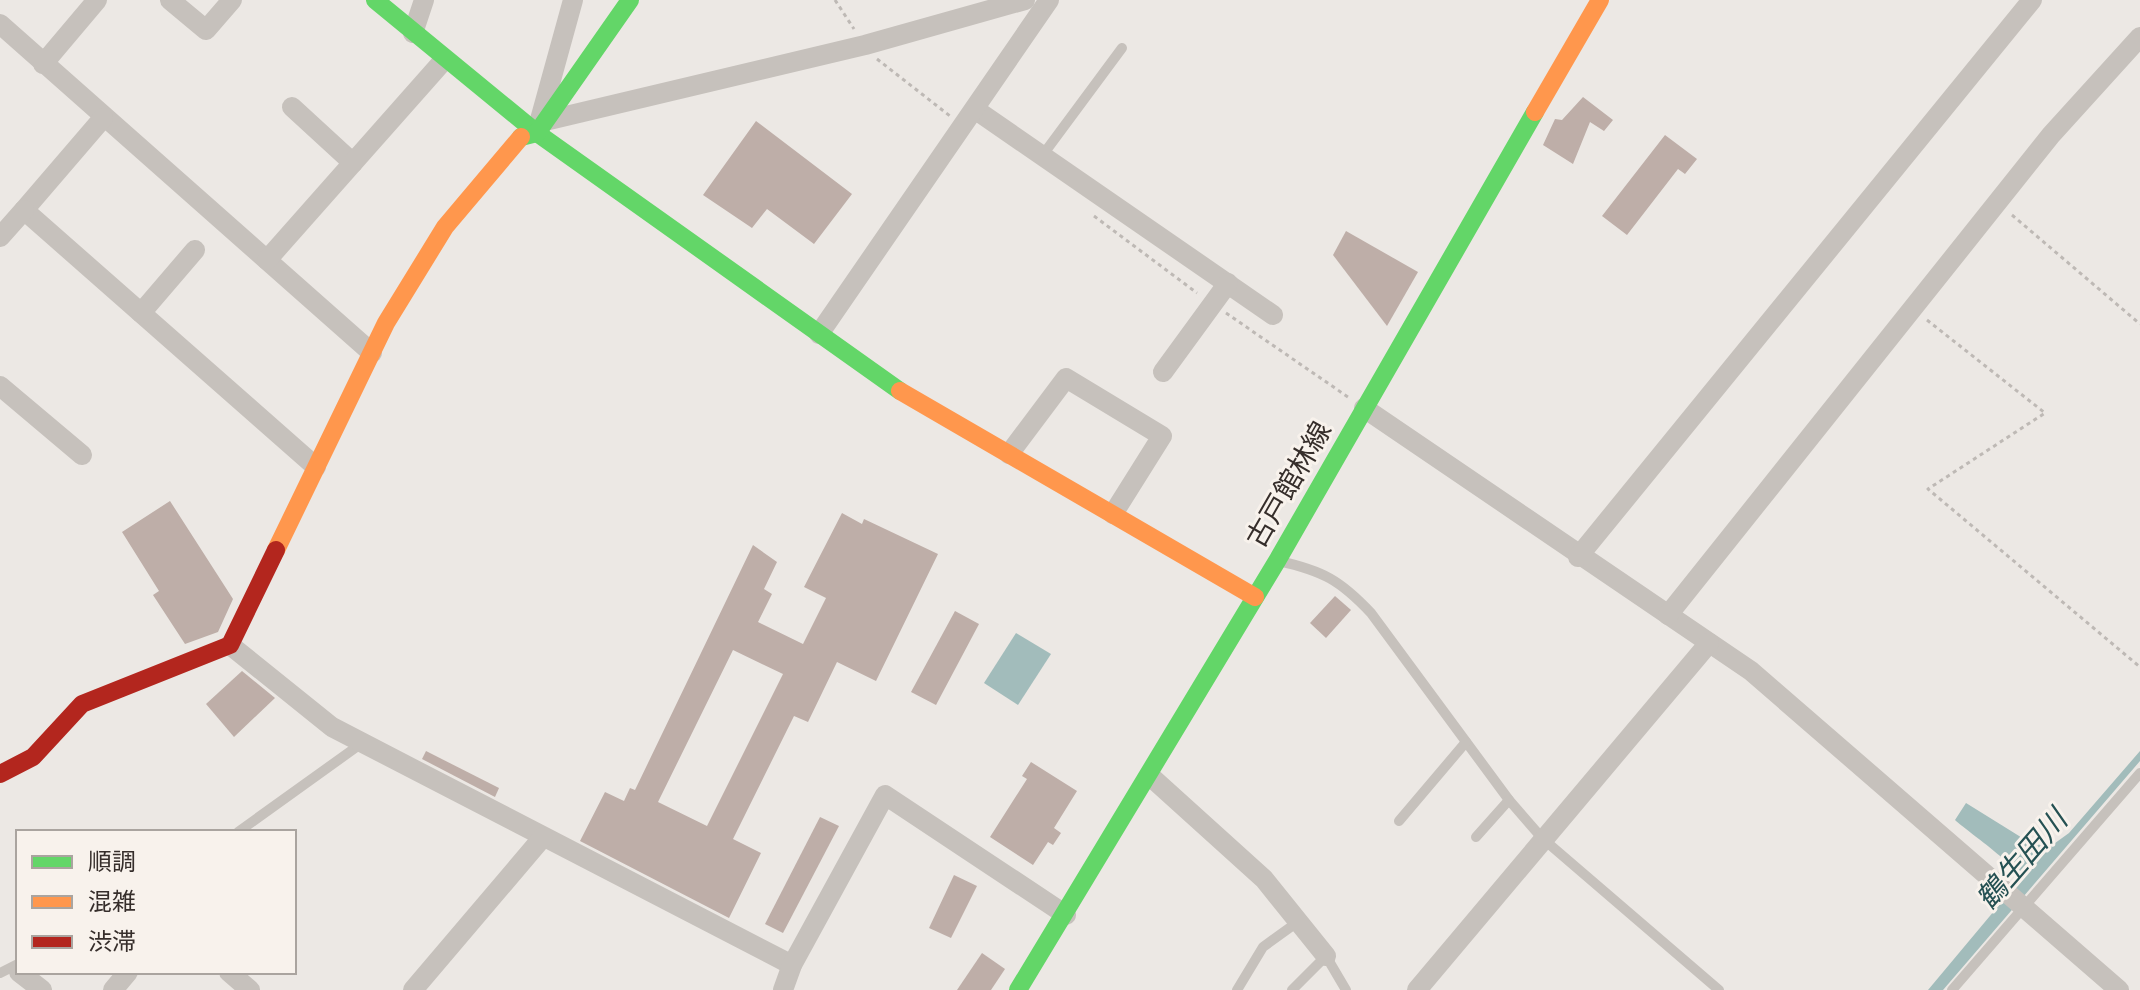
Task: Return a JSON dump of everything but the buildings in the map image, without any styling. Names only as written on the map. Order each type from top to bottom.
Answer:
[{"type":"street","points":[[43,64],[97,0]]},
{"type":"street","points":[[170,0],[206,30],[232,0]]},
{"type":"street","points":[[413,33],[424,0]]},
{"type":"street","points":[[541,127],[545,93],[573,0]]},
{"type":"street","points":[[541,127],[630,0]]},
{"type":"street","points":[[819,334],[1049,0]]},
{"type":"street","name":"古戸館林線","points":[[1018,990],[1277,561],[1357,404],[1600,0]]},
{"type":"street","points":[[1578,557],[2032,0]]},
{"type":"street","points":[[379,1],[444,60],[541,127],[905,395],[1255,597]]},
{"type":"street","points":[[0,774],[33,757],[82,704],[230,645],[372,353],[445,227],[522,136],[541,127],[865,45],[1011,1]]},
{"type":"street","points":[[3,33],[43,64],[372,353]]},
{"type":"street","points":[[1668,615],[2051,135],[2140,37]]},
{"type":"street","points":[[267,260],[444,60]]},
{"type":"street","points":[[292,107],[353,163]]},
{"type":"street","points":[[968,117],[1042,156],[1273,315]]},
{"type":"street","points":[[0,237],[103,118]]},
{"type":"street","points":[[24,210],[316,467]]},
{"type":"street","points":[[141,313],[195,250]]},
{"type":"street","points":[[1163,372],[1228,283]]},
{"type":"street","points":[[1009,454],[1066,378],[1162,436],[1113,514]]},
{"type":"street","points":[[0,386],[82,455]]},
{"type":"street","points":[[1357,404],[1578,557],[1751,671],[2119,990]]},
{"type":"street","points":[[1417,990],[1709,643]]},
{"type":"street","points":[[230,645],[293,699],[362,743],[792,965]]},
{"type":"street","points":[[1150,776],[1264,879],[1326,956]]},
{"type":"street","points":[[783,990],[792,965],[885,795],[1066,915]]},
{"type":"street","points":[[413,990],[543,837]]},
{"type":"street","points":[[21,974],[42,990]]},
{"type":"street","points":[[113,990],[126,974]]},
{"type":"street","points":[[231,974],[250,990]]},
{"type":"lane","points":[[1042,156],[1122,48]]},
{"type":"lane","points":[[1277,561],[1326,573],[1347,588],[1400,651],[1509,800],[1542,838],[1719,990]]},
{"type":"lane","points":[[1399,821],[1466,742]]},
{"type":"lane","points":[[241,830],[362,743]]},
{"type":"lane","points":[[1952,990],[2016,902],[2140,773]]},
{"type":"lane","points":[[1476,837],[1509,800]]},
{"type":"lane","points":[[1237,990],[1263,947],[1299,921]]},
{"type":"lane","points":[[1292,990],[1326,956],[1346,990]]},
{"type":"path","points":[[835,0],[860,38]]},
{"type":"path","points":[[872,54],[968,117]]},
{"type":"path","points":[[1997,202],[2140,324]]},
{"type":"path","points":[[1119,236],[1357,404]]},
{"type":"path","points":[[1911,308],[2045,413],[1928,489],[2140,667]]},
{"type":"water","points":[[1016,633],[1051,654],[1018,705],[984,683]]},
{"type":"water","name":"鶴生田川","points":[[2140,751],[2140,761],[1943,990],[1928,990],[2020,880],[2011,866],[1955,820],[1966,803],[2032,844],[2051,846],[2069,833]]},
{"type":"traffic: fast","points":[[375,0],[537,133],[900,391]]},
{"type":"traffic: fast","points":[[521,137],[537,133],[630,0]]},
{"type":"traffic: fast","points":[[1018,990],[1277,561],[1535,112]]},
{"type":"traffic: slow","points":[[1535,112],[1600,0]]},
{"type":"traffic: slow","points":[[276,550],[386,323],[445,227],[521,137]]},
{"type":"traffic: slow","points":[[900,391],[1255,597]]},
{"type":"traffic: jam","points":[[0,774],[33,757],[82,704],[230,645],[276,550]]}]
